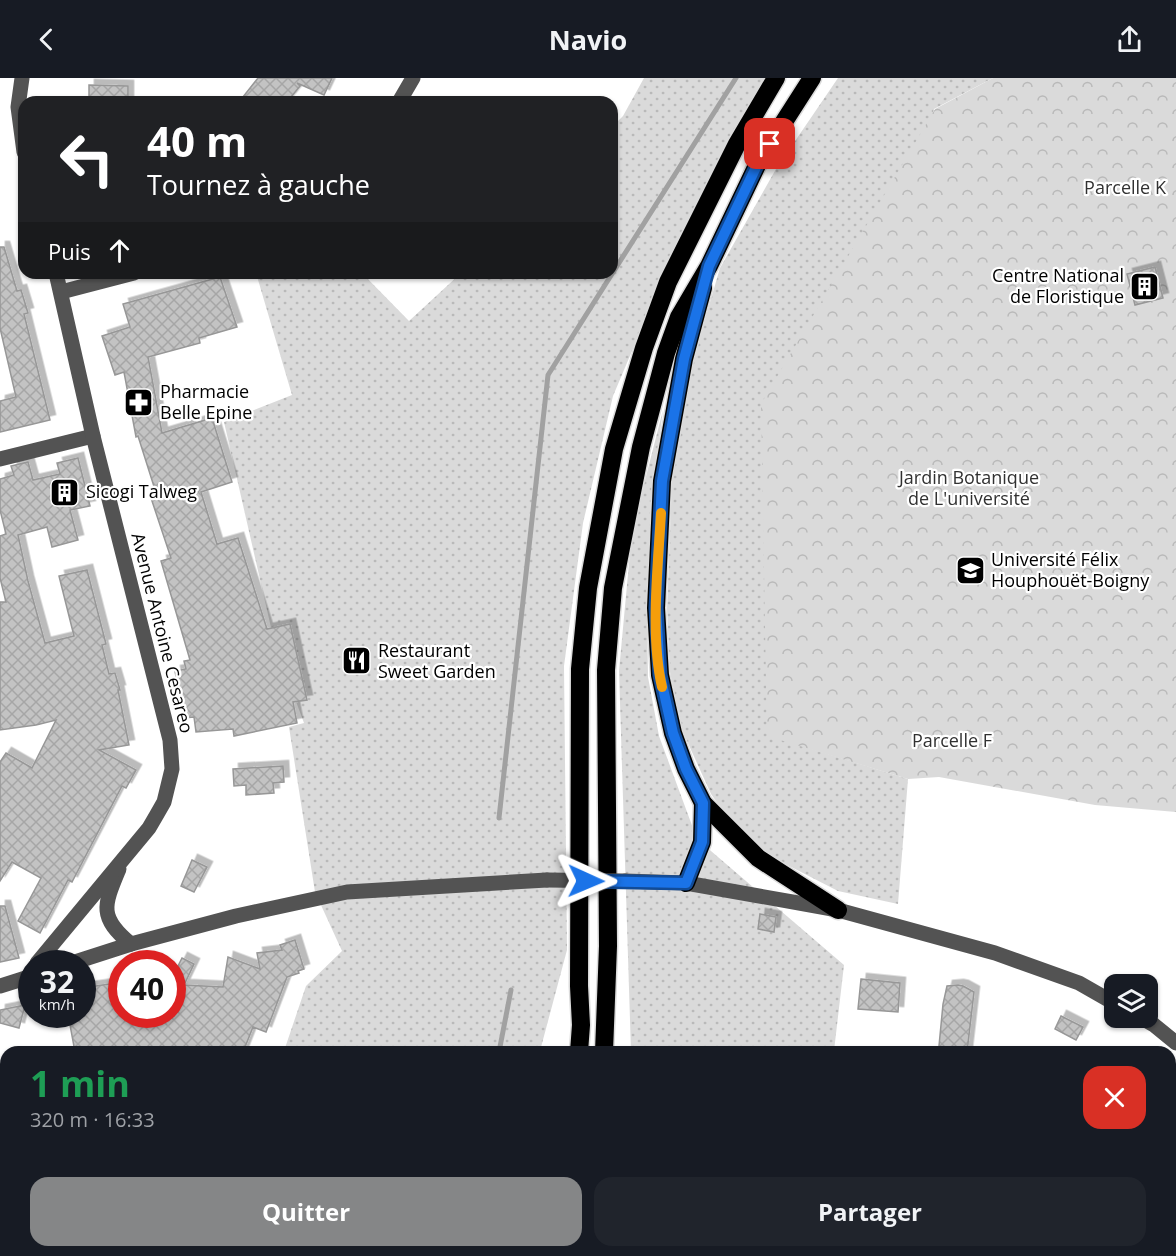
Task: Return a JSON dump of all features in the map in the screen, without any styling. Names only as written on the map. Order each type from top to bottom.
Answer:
[{"type":"highway","points":[[579,1046],[580,669],[588,588],[614,449],[644,348],[668,282],[737,144],[776,78]]},
{"type":"highway","points":[[604,1046],[608,946],[606,670],[613,588],[640,447],[666,352],[679,317],[709,266],[759,161],[812,78]]},
{"type":"highway","points":[[709,266],[684,359],[662,481],[656,608],[660,675],[673,733],[686,769],[703,803],[758,858],[838,910]]},
{"type":"highway","points":[[686,883],[702,842],[703,803]]},
{"type":"highway","points":[[568,1046],[570,1023],[579,986]]},
{"type":"street","points":[[20,96],[22,78]]},
{"type":"street","points":[[402,96],[413,78]]},
{"type":"street","name":"Avenue Antoine Cesareo","points":[[48,950],[148,828],[164,802],[172,768],[170,740],[93,436],[58,279]]},
{"type":"street","points":[[61,292],[111,279]]},
{"type":"street","points":[[0,459],[93,436]]},
{"type":"street","points":[[124,856],[110,892],[106,914],[115,931],[131,944]]},
{"type":"street","points":[[96,955],[131,944],[292,903],[347,892],[547,880],[686,883],[838,910],[995,953],[1079,983],[1104,997]]},
{"type":"street","points":[[0,986],[18,979]]},
{"type":"street","points":[[1158,1028],[1176,1043]]},
{"type":"green space","points":[[644,78],[772,78],[726,144],[662,280],[613,396],[583,523],[564,666],[567,950],[541,1046],[286,1046],[306,986],[342,951],[315,892],[289,727],[304,723],[275,645],[224,422],[292,395],[258,279],[368,279],[409,321],[454,279],[618,279],[618,121]]},
{"type":"green space","points":[[838,78],[993,78],[934,109],[767,735],[908,779],[898,904],[838,891],[762,852],[732,824],[711,794],[682,730],[670,672],[667,609],[672,481],[685,396],[694,357],[720,268],[776,169]]},
{"type":"green space","name":"Jardin Botanique de L'université","points":[[993,78],[1176,78],[1176,812],[1095,805],[939,777],[908,779],[767,736],[761,404],[935,109]]},
{"type":"green space","points":[[663,410],[654,478],[647,609],[648,677],[659,736],[697,839],[844,965],[835,1046],[631,1046],[619,671],[632,531]]},
{"type":"building","points":[[258,78],[332,78],[324,95],[297,83],[300,86],[292,96],[244,96]]},
{"type":"building","points":[[89,85],[128,86],[128,96],[89,96]]},
{"type":"building","points":[[0,247],[4,247],[17,291],[21,290],[28,313],[24,314],[50,420],[0,432],[0,401],[16,397],[0,328]]},
{"type":"building","name":"Centre National de Floristique","points":[[1155,267],[1163,298],[1135,305],[1127,274]]},
{"type":"building","points":[[213,279],[221,279],[237,327],[199,338],[200,343],[148,357],[162,433],[212,418],[232,482],[201,492],[217,544],[238,538],[267,629],[290,624],[307,700],[293,702],[297,723],[234,736],[233,729],[196,732],[194,717],[184,718],[175,671],[186,669],[184,661],[190,660],[161,561],[171,558],[151,498],[157,496],[138,436],[136,437],[124,372],[115,375],[102,336],[130,327],[123,304]]},
{"type":"building","points":[[78,458],[90,506],[70,510],[78,540],[52,547],[47,527],[18,535],[45,643],[74,636],[59,576],[87,570],[106,644],[102,645],[109,674],[115,673],[120,690],[118,690],[129,745],[99,750],[136,770],[126,788],[122,786],[72,882],[68,880],[40,933],[18,921],[41,878],[12,862],[0,881],[0,762],[6,753],[32,768],[56,720],[0,730],[0,602],[6,602],[0,578],[0,536],[6,534],[0,510],[0,479],[14,475],[11,466],[28,462],[33,480],[60,474],[57,463]]},
{"type":"building","points":[[283,766],[284,782],[273,783],[274,793],[246,795],[246,785],[234,786],[233,769]]},
{"type":"building","points":[[192,860],[207,867],[194,892],[181,886]]},
{"type":"building","points":[[0,906],[5,906],[18,958],[0,962]]},
{"type":"building","points":[[760,914],[776,917],[774,932],[758,929]]},
{"type":"building","points":[[295,940],[304,969],[287,977],[266,1032],[253,1027],[245,1046],[74,1046],[71,1028],[96,1028],[96,986],[108,984],[108,1028],[186,1028],[186,985],[223,987],[228,957],[260,969],[257,953],[282,950],[280,945]]},
{"type":"building","points":[[186,960],[194,964],[186,981]]},
{"type":"building","points":[[861,979],[900,983],[898,1012],[858,1009]]},
{"type":"building","points":[[947,986],[963,986],[974,992],[968,1046],[939,1046]]},
{"type":"building","points":[[18,1006],[18,1028],[0,1023],[0,1010]]},
{"type":"building","points":[[1061,1016],[1083,1027],[1076,1040],[1055,1029]]},
{"type":"waterway","points":[[618,264],[736,78]]},
{"type":"waterway","points":[[499,818],[548,375],[609,279]]},
{"type":"waterway","points":[[500,1046],[511,990]]},
{"type":"slow traffic","points":[[661,513],[656,608],[662,687]]},
{"type":"place","name":"Centre National de Floristique","points":[[1145,286]]},
{"type":"place","name":"Pharmacie Belle Epine","points":[[139,402]]},
{"type":"place","name":"Sicogi Talweg","points":[[65,492]]},
{"type":"place","name":"Université Félix Houphouët-Boigny","points":[[970,570]]},
{"type":"place","name":"Restaurant Sweet Garden","points":[[357,661]]},
{"type":"route","points":[[586,881],[686,883],[702,842],[703,803],[686,769],[673,733],[660,675],[656,608],[662,481],[684,359],[709,266],[759,161],[770,144]]},
{"type":"park label","name":"Parcelle K","points":[[1125,188]]},
{"type":"park label","name":"Parcelle F","points":[[952,741]]}]
